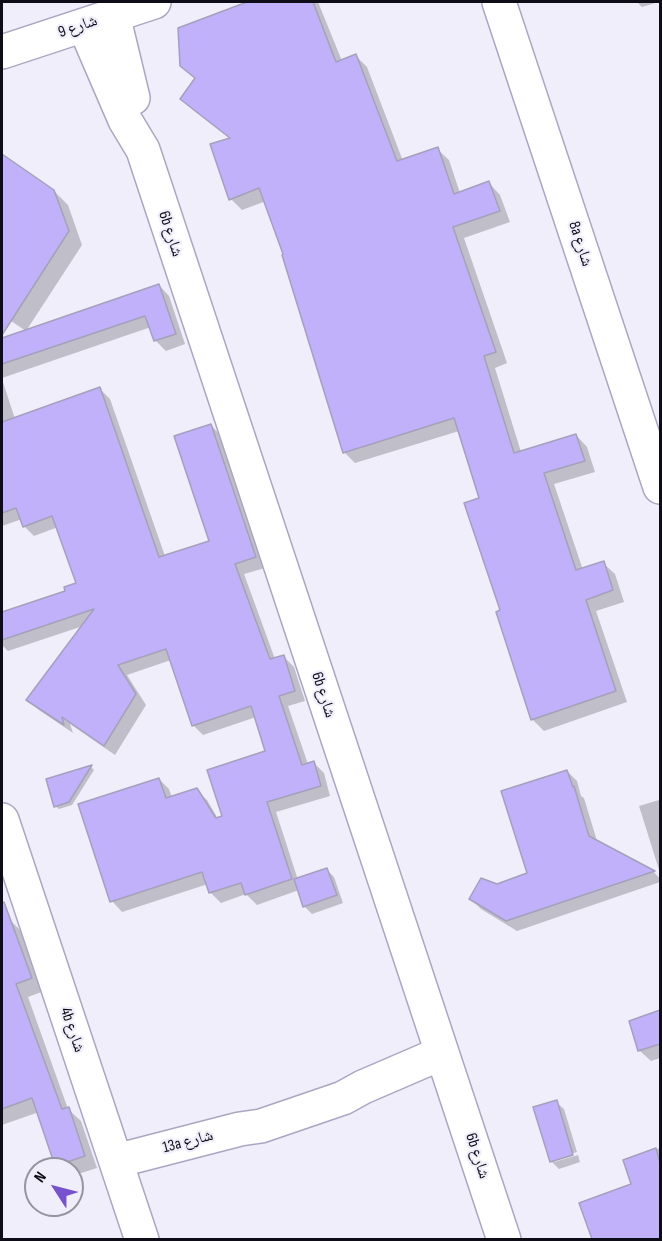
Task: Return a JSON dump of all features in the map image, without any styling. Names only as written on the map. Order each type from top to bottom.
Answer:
[{"type":"street","name":"شارع 9","points":[[2,52],[154,2]]},
{"type":"street","name":"8a شارع","points":[[499,2],[660,486]]},
{"type":"street","name":"6b شارع","points":[[99,20],[138,118],[143,150],[504,1239]]},
{"type":"street","name":"4b شارع","points":[[2,820],[142,1239]]},
{"type":"street","name":"13a شارع","points":[[120,1173],[240,1129],[261,1126],[343,1098],[363,1087],[447,1067]]},
{"type":"building","points":[[247,2],[313,2],[336,62],[356,54],[397,161],[438,147],[454,194],[489,181],[500,211],[453,227],[496,352],[484,356],[514,453],[576,434],[585,461],[544,473],[576,570],[604,561],[613,590],[586,600],[616,691],[531,720],[496,612],[500,610],[464,503],[479,498],[454,418],[343,453],[283,254],[259,188],[229,200],[210,144],[230,138],[180,99],[195,78],[180,66],[178,28]]},
{"type":"building","points":[[2,154],[54,190],[69,231],[2,335]]},
{"type":"building","points":[[159,284],[176,334],[154,341],[145,316],[2,364],[2,338]]},
{"type":"building","points":[[100,387],[159,557],[209,541],[174,436],[211,424],[256,557],[235,564],[270,659],[284,655],[295,691],[279,696],[302,765],[314,761],[321,786],[267,802],[292,879],[245,895],[241,883],[209,893],[202,872],[110,902],[78,804],[159,778],[166,798],[197,788],[216,818],[222,816],[207,770],[265,751],[251,706],[192,726],[166,649],[118,665],[136,694],[104,746],[62,717],[64,725],[26,700],[94,609],[2,640],[2,612],[65,591],[64,587],[76,583],[52,516],[23,527],[16,508],[2,513],[2,422]]},
{"type":"building","points":[[92,765],[69,802],[54,807],[46,779]]},
{"type":"building","points":[[567,770],[589,836],[655,871],[506,921],[469,899],[481,878],[497,884],[527,873],[501,791]]},
{"type":"building","points":[[327,868],[337,895],[303,907],[294,879]]},
{"type":"building","points":[[4,902],[32,978],[16,984],[62,1109],[69,1107],[85,1156],[82,1157],[52,1157],[32,1098],[2,1109],[2,903]]},
{"type":"building","points":[[660,1010],[660,1044],[638,1051],[629,1021]]},
{"type":"building","points":[[557,1100],[573,1155],[550,1162],[533,1107]]},
{"type":"building","points":[[656,1148],[660,1163],[660,1239],[592,1239],[579,1203],[631,1184],[623,1160]]}]
